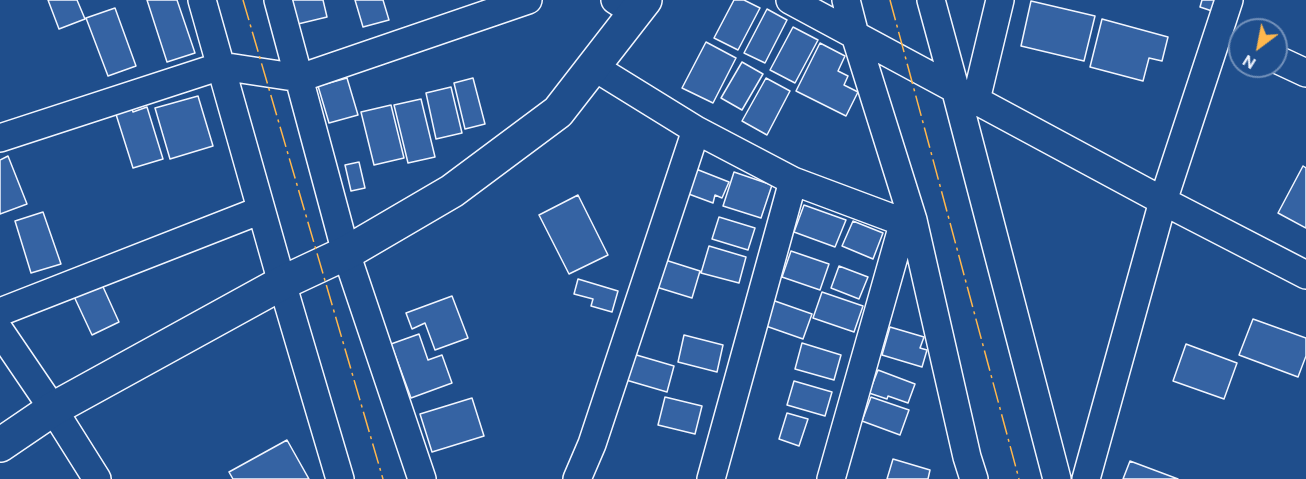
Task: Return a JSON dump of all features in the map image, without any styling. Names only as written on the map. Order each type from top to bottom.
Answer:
[{"type":"main road","points":[[0,445],[52,409],[282,283],[346,253],[452,191],[558,112],[594,67],[631,4]]},
{"type":"street","points":[[202,0],[340,479]]},
{"type":"street","points":[[278,0],[346,253],[422,479]]},
{"type":"street","points":[[0,138],[221,66],[300,78],[528,0]]},
{"type":"street","points":[[790,0],[1306,275]]},
{"type":"street","points":[[846,0],[908,220],[967,472]]},
{"type":"street","points":[[931,0],[966,94],[1057,479]]},
{"type":"street","points":[[966,94],[1000,0]]},
{"type":"street","points":[[1229,0],[1229,18]]},
{"type":"street","points":[[1086,479],[1164,201],[1228,42]]},
{"type":"street","points":[[1288,65],[1306,73]]},
{"type":"street","points":[[594,67],[696,130],[793,181],[892,218],[908,220]]},
{"type":"street","points":[[577,479],[592,444],[696,130]]},
{"type":"street","points":[[711,479],[793,181]]},
{"type":"street","points":[[0,312],[261,210]]},
{"type":"street","points":[[831,479],[908,220]]},
{"type":"street","points":[[0,331],[97,479]]},
{"type":"building","points":[[48,0],[77,0],[85,19],[59,29]]},
{"type":"building","points":[[147,0],[177,0],[195,53],[167,62]]},
{"type":"building","points":[[291,0],[323,0],[327,17],[298,24]]},
{"type":"building","points":[[355,0],[383,0],[389,20],[363,27]]},
{"type":"building","points":[[734,0],[744,0],[760,8],[738,50],[714,38]]},
{"type":"building","points":[[1202,0],[1215,0],[1212,11],[1200,7]]},
{"type":"building","points":[[1031,1],[1095,16],[1084,61],[1021,46]]},
{"type":"building","points":[[115,8],[136,66],[108,76],[86,18]]},
{"type":"building","points":[[767,9],[787,20],[765,63],[744,53]]},
{"type":"building","points":[[1102,19],[1168,37],[1162,61],[1149,58],[1143,81],[1090,67]]},
{"type":"building","points":[[793,27],[818,40],[795,83],[770,70]]},
{"type":"building","points":[[706,42],[736,58],[713,103],[682,88]]},
{"type":"building","points":[[820,43],[845,56],[838,71],[848,76],[844,85],[858,92],[846,116],[796,91]]},
{"type":"building","points":[[742,62],[763,74],[742,110],[721,98]]},
{"type":"building","points":[[347,78],[358,115],[329,123],[318,86]]},
{"type":"building","points":[[473,78],[485,124],[465,129],[454,83]]},
{"type":"building","points":[[766,78],[790,91],[767,135],[742,121]]},
{"type":"building","points":[[451,87],[462,133],[436,139],[426,93]]},
{"type":"building","points":[[198,96],[213,146],[170,159],[155,108]]},
{"type":"building","points":[[421,99],[435,157],[408,163],[394,105]]},
{"type":"building","points":[[130,103],[133,112],[147,107],[163,159],[133,168],[114,108]]},
{"type":"building","points":[[391,105],[404,158],[374,165],[361,112]]},
{"type":"building","points":[[8,156],[27,204],[0,214],[0,160]]},
{"type":"building","points":[[359,162],[365,188],[351,191],[345,165]]},
{"type":"building","points":[[1303,166],[1306,168],[1306,228],[1278,213]]},
{"type":"building","points":[[696,169],[729,182],[722,198],[715,195],[713,203],[686,193]]},
{"type":"building","points":[[734,172],[772,185],[761,218],[723,206]]},
{"type":"building","points":[[578,195],[608,255],[569,274],[539,215]]},
{"type":"building","points":[[804,205],[846,220],[835,247],[794,232]]},
{"type":"building","points":[[43,212],[61,264],[31,273],[15,221]]},
{"type":"building","points":[[719,217],[755,228],[748,250],[712,239]]},
{"type":"building","points":[[853,221],[883,233],[873,259],[842,246]]},
{"type":"building","points":[[709,246],[746,257],[739,283],[701,273]]},
{"type":"building","points":[[791,251],[829,264],[820,290],[782,277]]},
{"type":"building","points":[[662,259],[700,271],[692,298],[653,286]]},
{"type":"building","points":[[839,266],[868,277],[859,299],[831,288]]},
{"type":"building","points":[[99,278],[119,322],[92,335],[71,290]]},
{"type":"building","points":[[578,279],[618,291],[612,312],[591,306],[593,299],[574,294]]},
{"type":"building","points":[[822,292],[863,306],[854,332],[813,318]]},
{"type":"building","points":[[452,296],[468,338],[435,350],[425,323],[412,329],[406,313]]},
{"type":"building","points":[[772,300],[812,314],[803,339],[763,325]]},
{"type":"building","points":[[1253,319],[1306,338],[1306,356],[1298,377],[1239,355]]},
{"type":"building","points":[[890,327],[924,337],[920,348],[927,350],[922,367],[882,355]]},
{"type":"building","points":[[419,334],[428,360],[442,355],[452,383],[411,398],[391,344]]},
{"type":"building","points":[[684,335],[723,345],[717,372],[678,362]]},
{"type":"building","points":[[802,343],[841,355],[834,380],[795,369]]},
{"type":"building","points":[[1186,344],[1237,363],[1224,399],[1173,381]]},
{"type":"building","points":[[633,354],[674,366],[667,392],[626,380]]},
{"type":"building","points":[[878,370],[915,384],[908,403],[888,396],[887,399],[869,393]]},
{"type":"building","points":[[794,381],[832,392],[825,416],[787,405]]},
{"type":"building","points":[[665,397],[702,406],[695,434],[658,425]]},
{"type":"building","points":[[871,397],[909,410],[900,435],[862,421]]},
{"type":"building","points":[[472,398],[484,436],[432,452],[420,414]]},
{"type":"building","points":[[787,413],[808,419],[799,446],[779,439]]},
{"type":"building","points":[[287,440],[309,479],[233,479],[229,472]]},
{"type":"building","points":[[893,459],[930,470],[928,479],[887,479]]},
{"type":"building","points":[[1130,461],[1178,479],[1123,479]]},
{"type":"power","points":[[243,0],[383,479]]},
{"type":"power","points":[[890,0],[1019,479]]}]
